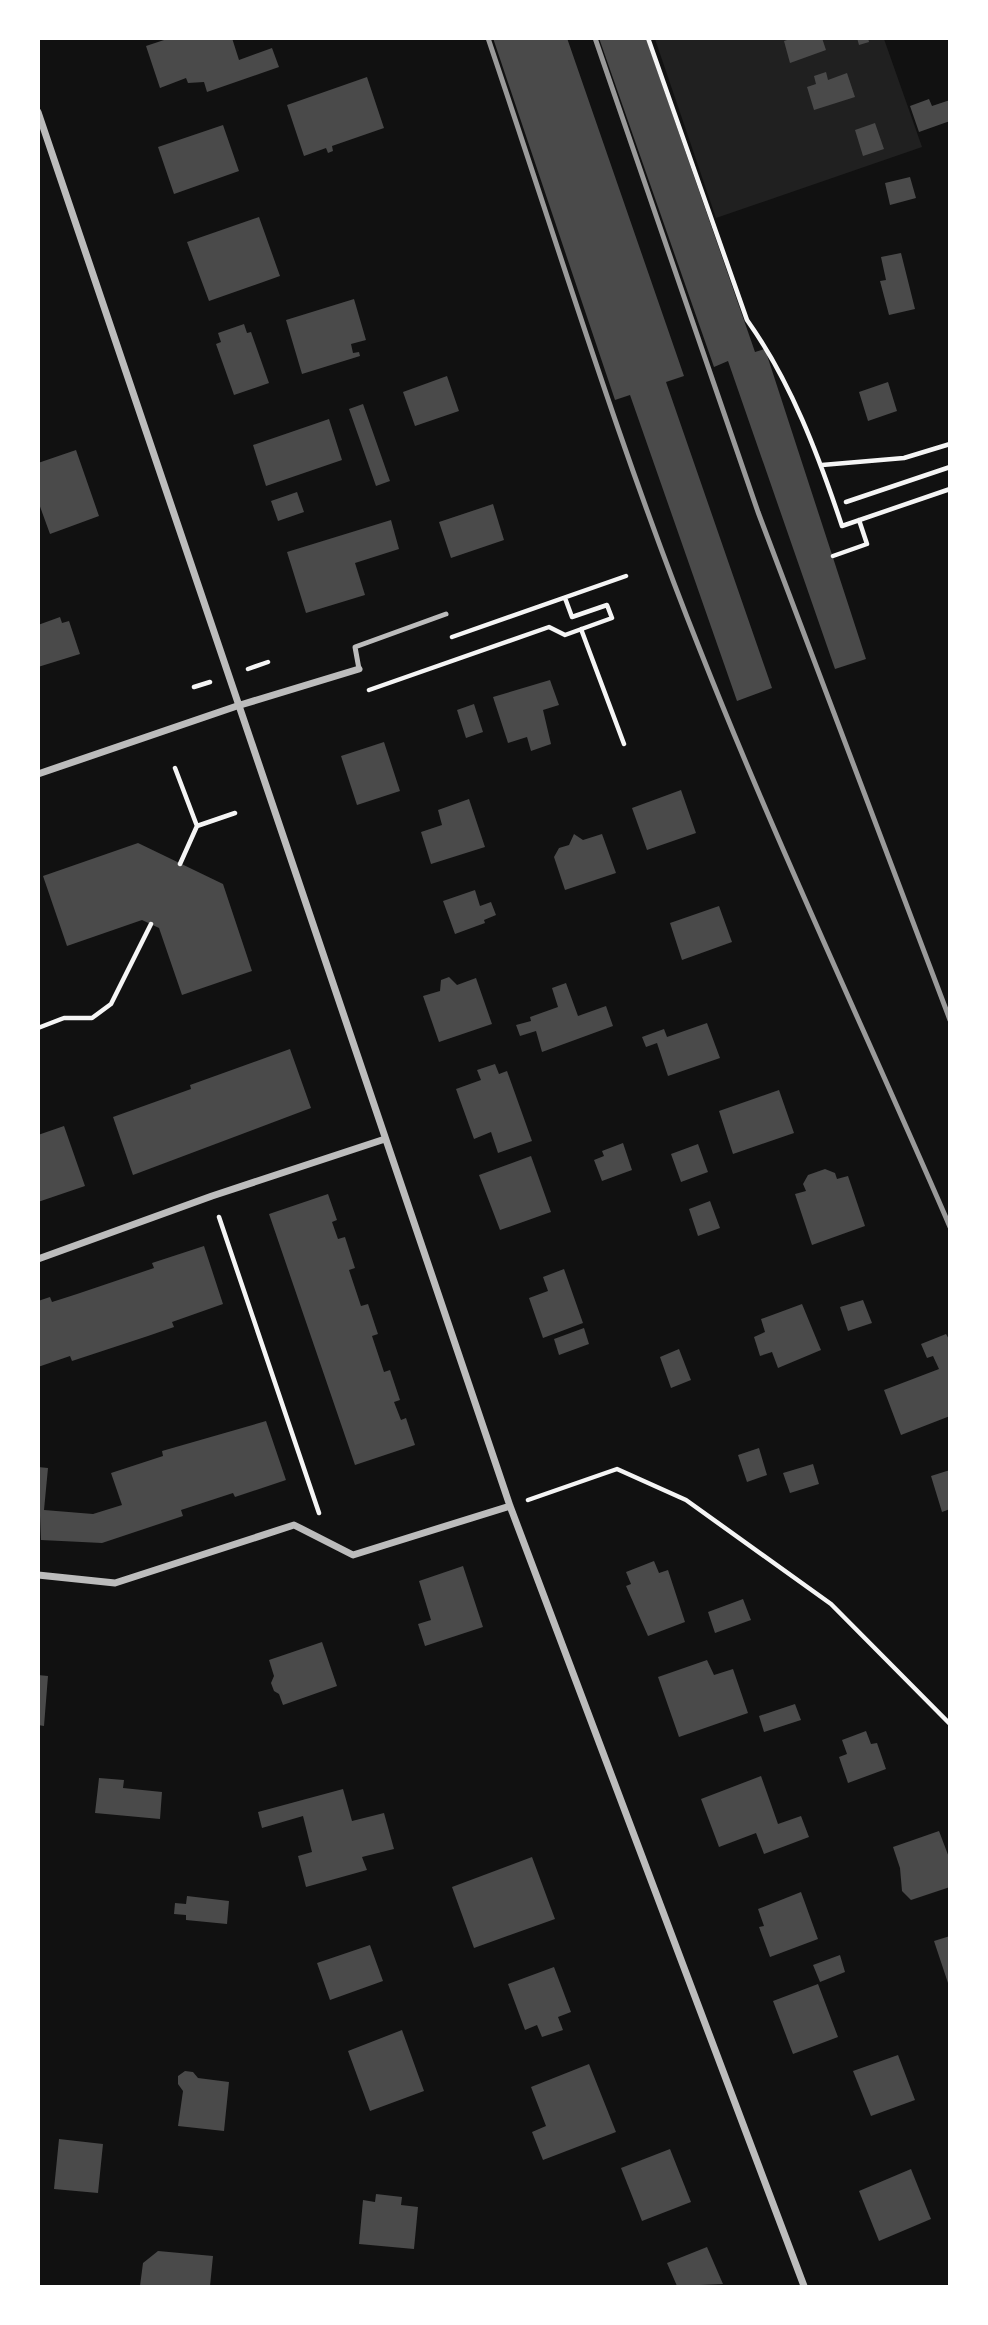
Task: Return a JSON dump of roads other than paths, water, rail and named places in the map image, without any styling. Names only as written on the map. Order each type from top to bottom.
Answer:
[{"type":"street","points":[[38,112],[510,1506],[804,2287]]},
{"type":"street","points":[[38,774],[237,706],[359,669]]},
{"type":"street","points":[[38,1259],[212,1196],[385,1139]]},
{"type":"street","points":[[38,1576],[115,1583],[294,1525],[353,1555],[510,1506]]},
{"type":"lane","points":[[359,669],[355,646],[446,614]]},
{"type":"railway","points":[[488,38],[616,422],[700,650],[791,868],[950,1227]]},
{"type":"railway","points":[[595,38],[758,512],[950,1020]]}]
